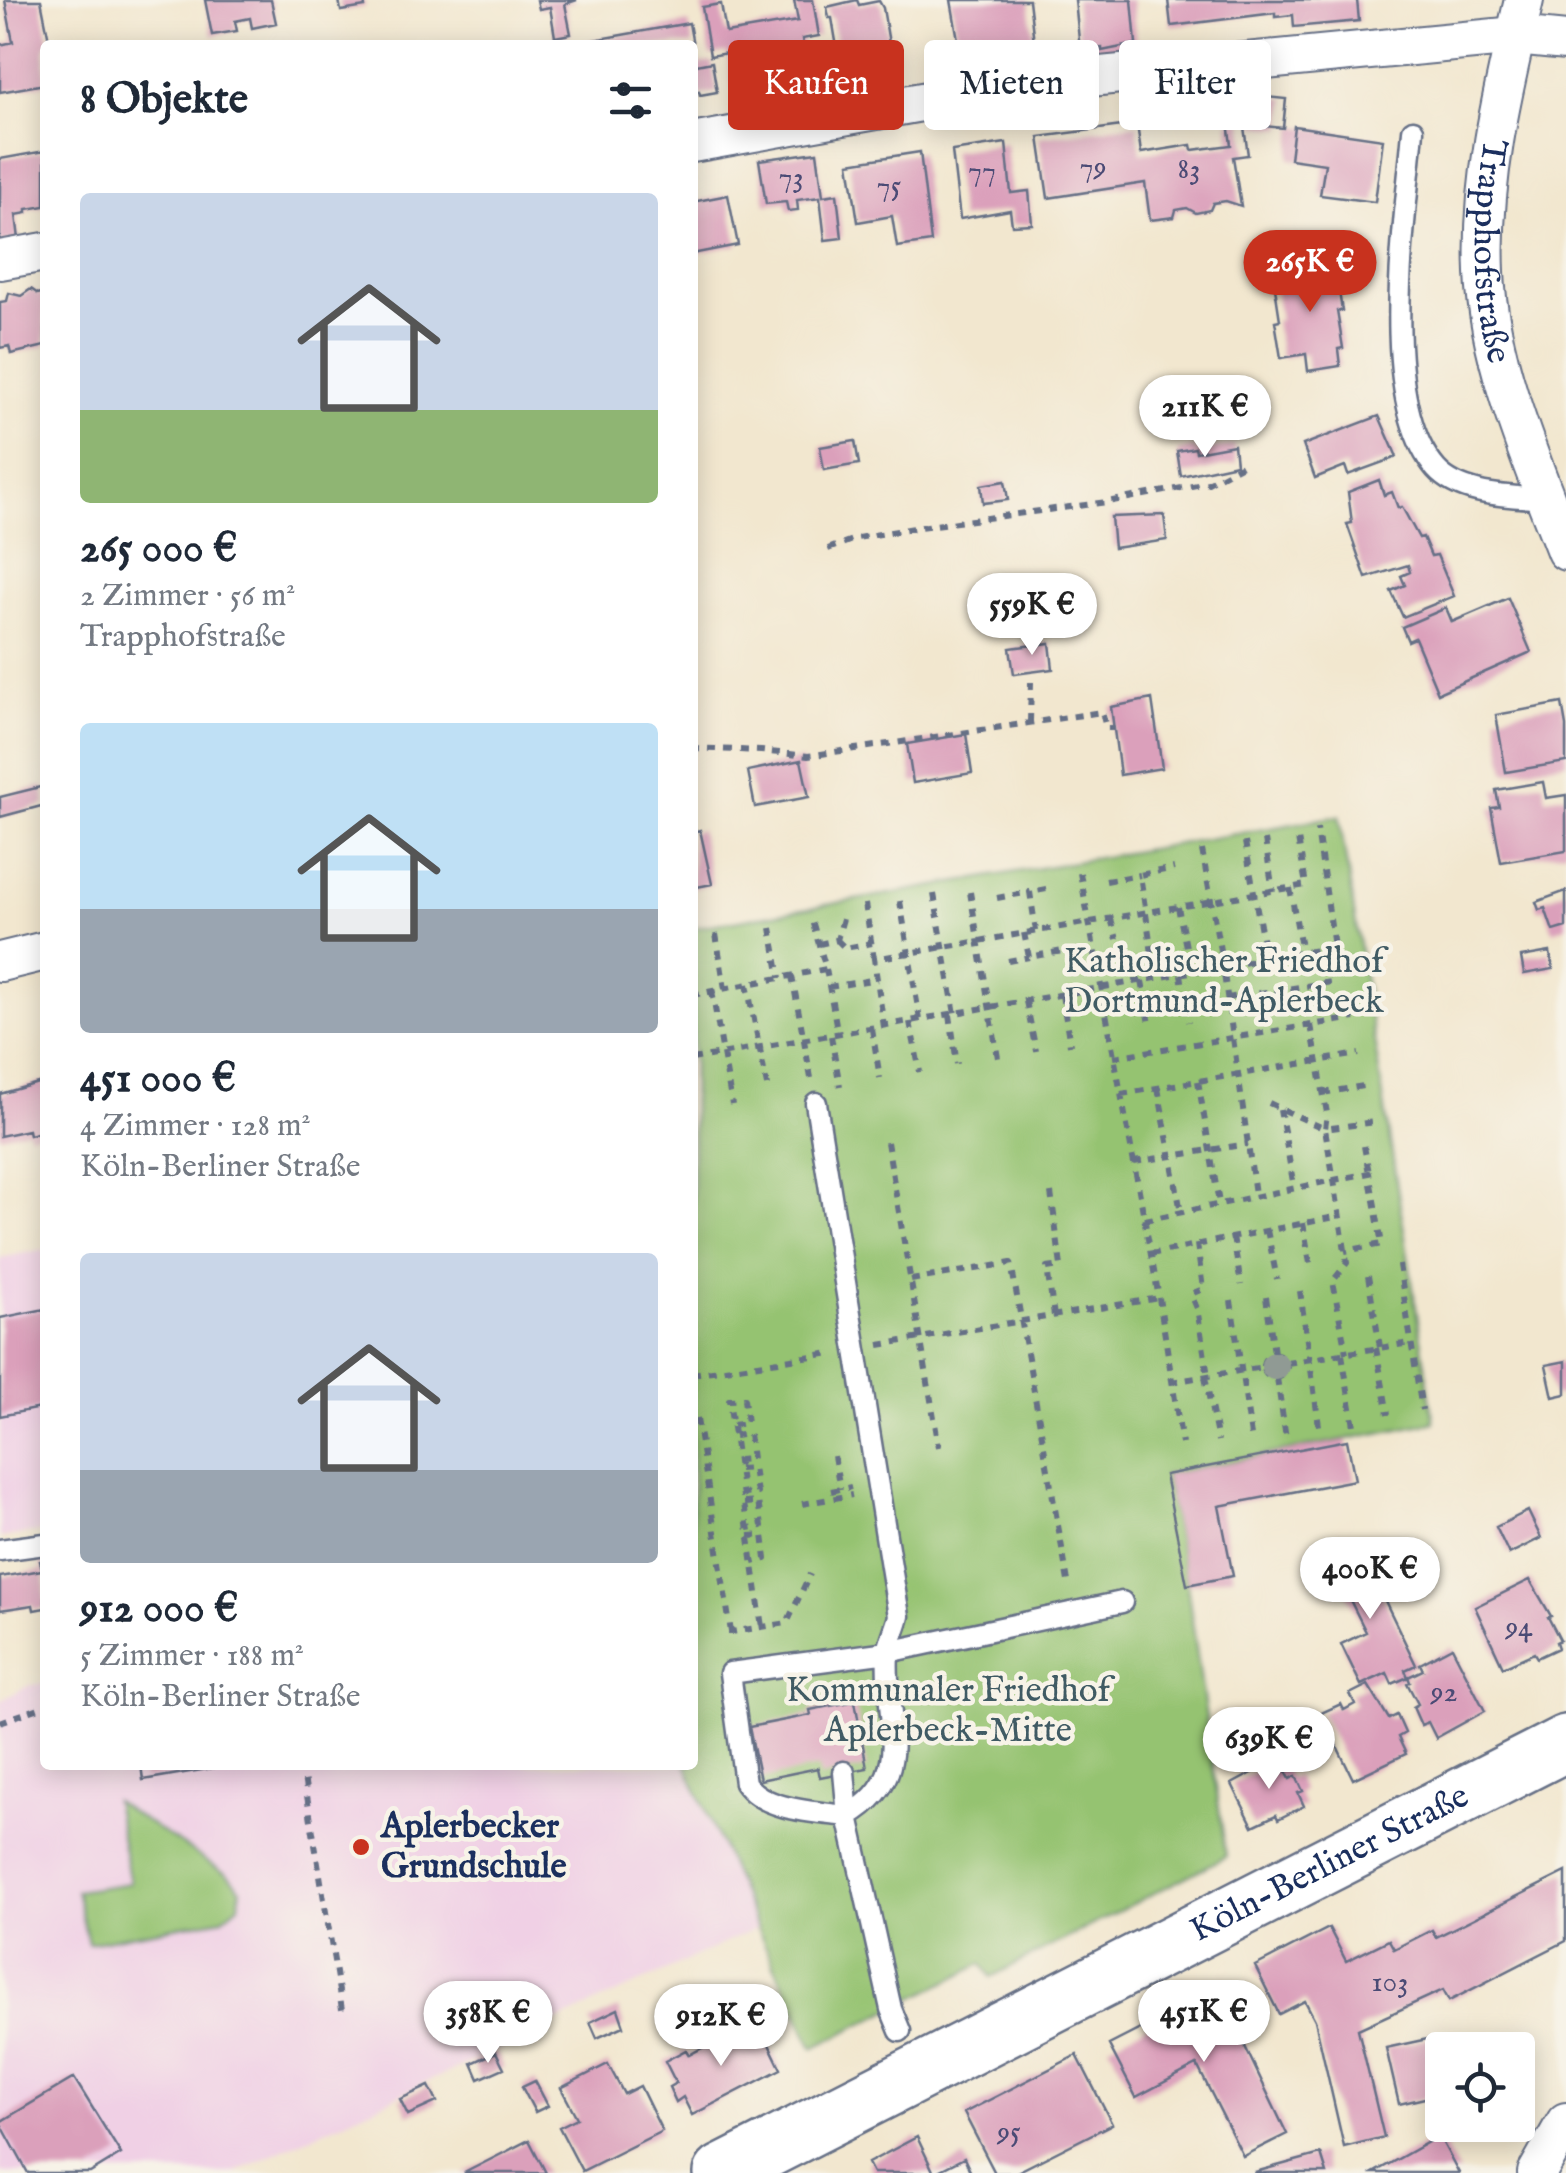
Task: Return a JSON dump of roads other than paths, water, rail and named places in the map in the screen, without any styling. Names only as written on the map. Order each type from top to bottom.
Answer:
[{"type":"main road","name":"Köln-Berliner Straße","points":[[722,2173],[1566,1743]]},
{"type":"street","points":[[698,141],[1028,83],[1520,18],[1566,41]]},
{"type":"street","name":"Trapphofstraße","points":[[1520,18],[1501,99],[1486,194],[1485,276],[1501,369],[1566,551]]},
{"type":"street","points":[[0,260],[40,253]]},
{"type":"street","points":[[0,962],[40,951]]},
{"type":"street","points":[[1537,2173],[1566,2122]]},
{"type":"lane","points":[[1413,130],[1400,290],[1400,344],[1417,436],[1438,471],[1461,484],[1491,494],[1546,499]]},
{"type":"lane","points":[[816,1103],[899,1616],[888,1652],[894,1726],[888,1773],[876,1796],[848,1816],[788,1806],[749,1789],[730,1673],[888,1652],[1122,1602]]},
{"type":"lane","points":[[0,1550],[40,1545]]},
{"type":"lane","points":[[844,1772],[848,1816],[891,2009],[900,2031]]},
{"type":"place","name":"Aplerbecker Grundschule","points":[[361,1847]]},
{"type":"park label","name":"Katholischer Friedhof Dortmund-Aplerbeck","points":[[1224,982]]},
{"type":"park label","name":"Kommunaler Friedhof Aplerbeck-Mitte","points":[[948,1711]]}]
